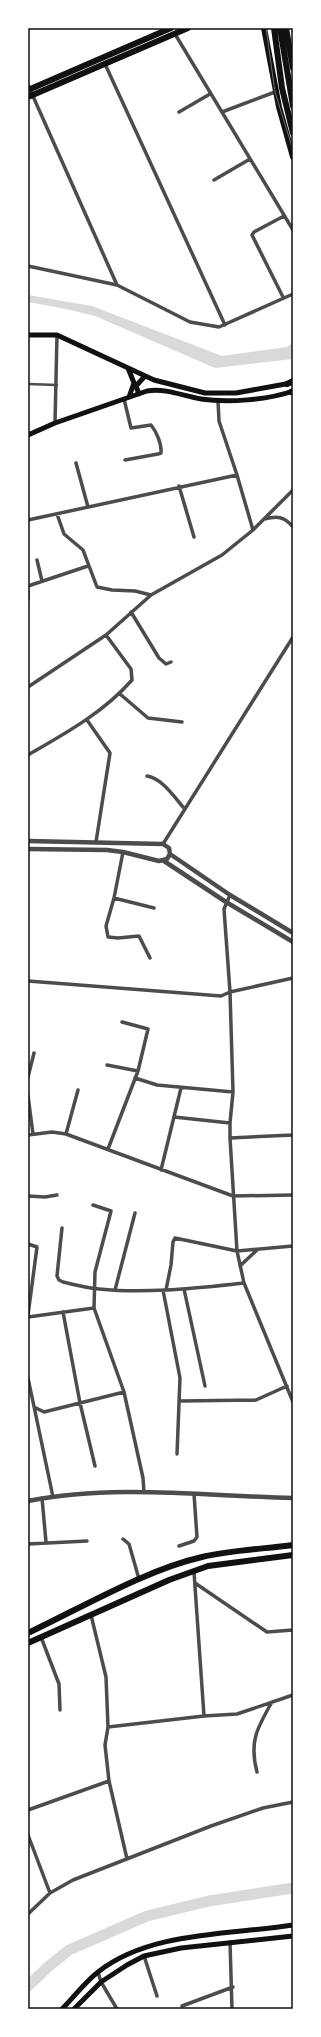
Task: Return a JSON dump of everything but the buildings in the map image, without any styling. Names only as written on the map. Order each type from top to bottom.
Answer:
[{"type":"main road","points":[[29,91],[173,30],[188,28]]},
{"type":"main road","points":[[263,28],[267,37],[276,92],[293,157]]},
{"type":"main road","points":[[274,28],[282,88],[293,133]]},
{"type":"main road","points":[[280,28],[293,106]]},
{"type":"main road","points":[[286,28],[293,68]]},
{"type":"main road","points":[[29,91],[105,64],[173,30]]},
{"type":"main road","points":[[28,335],[57,335],[145,376],[205,393],[219,394],[291,382]]},
{"type":"main road","points":[[126,398],[134,383],[128,368]]},
{"type":"main road","points":[[138,394],[136,386],[145,376]]},
{"type":"main road","points":[[28,435],[55,423],[126,398],[159,389],[218,401],[242,400],[292,391]]},
{"type":"main road","points":[[28,1633],[139,1580],[177,1564],[202,1557],[293,1545]]},
{"type":"main road","points":[[28,1643],[169,1580],[208,1566],[293,1555]]},
{"type":"main road","points":[[62,2009],[98,1972],[123,1956],[146,1946],[180,1939],[293,1926]]},
{"type":"main road","points":[[74,2009],[101,1982],[144,1956],[182,1948],[293,1936]]},
{"type":"street","points":[[173,30],[210,94],[293,230]]},
{"type":"street","points":[[105,64],[225,325]]},
{"type":"street","points":[[29,91],[117,285]]},
{"type":"street","points":[[222,112],[276,92]]},
{"type":"street","points":[[179,112],[210,94]]},
{"type":"street","points":[[214,180],[250,159]]},
{"type":"street","points":[[283,297],[252,235],[254,232],[284,216]]},
{"type":"street","points":[[28,266],[117,285],[190,322],[219,326],[225,325],[293,293]]},
{"type":"street","points":[[55,423],[57,335]]},
{"type":"street","points":[[28,384],[57,385]]},
{"type":"street","points":[[125,460],[158,454],[161,453],[162,449],[151,425],[133,429],[130,428],[126,398]]},
{"type":"street","points":[[218,401],[219,421],[238,475],[253,530]]},
{"type":"street","points":[[76,463],[88,507]]},
{"type":"street","points":[[28,520],[179,486],[238,475]]},
{"type":"street","points":[[179,486],[194,537]]},
{"type":"street","points":[[293,490],[293,496]]},
{"type":"street","points":[[28,687],[106,635],[150,595],[222,555],[253,530],[293,490]]},
{"type":"street","points":[[57,514],[64,534],[82,550],[97,587],[112,590],[135,591],[150,595]]},
{"type":"street","points":[[263,520],[277,517],[285,519],[293,527]]},
{"type":"street","points":[[37,560],[42,582]]},
{"type":"street","points":[[28,586],[88,566]]},
{"type":"street","points":[[28,591],[28,599]]},
{"type":"street","points":[[131,612],[159,658],[166,664],[171,662]]},
{"type":"street","points":[[28,755],[87,720],[120,694],[132,680],[133,674],[131,669],[106,635]]},
{"type":"street","points":[[163,844],[184,808],[293,637]]},
{"type":"street","points":[[120,694],[148,718],[182,722]]},
{"type":"street","points":[[87,720],[110,753],[96,842]]},
{"type":"street","points":[[147,776],[153,777],[160,782],[184,808]]},
{"type":"street","points":[[28,841],[163,844],[169,848],[170,854],[230,895],[293,933]]},
{"type":"street","points":[[28,849],[123,852],[153,858],[159,861],[164,860],[170,854]]},
{"type":"street","points":[[123,852],[114,898],[106,926],[108,937],[118,938],[139,936],[150,958]]},
{"type":"street","points":[[164,860],[226,902],[293,942]]},
{"type":"street","points":[[230,895],[224,909],[230,992],[233,1092],[230,1138],[237,1251],[244,1283],[293,1402]]},
{"type":"street","points":[[114,898],[154,908]]},
{"type":"street","points":[[28,981],[221,996],[230,992],[293,978]]},
{"type":"street","points":[[108,1149],[138,1071],[148,1029],[122,1022]]},
{"type":"street","points":[[28,1078],[34,1053]]},
{"type":"street","points":[[107,1065],[138,1071]]},
{"type":"street","points":[[135,1078],[157,1085],[233,1092]]},
{"type":"street","points":[[161,1170],[181,1088]]},
{"type":"street","points":[[66,1134],[78,1090]]},
{"type":"street","points":[[28,1096],[30,1134],[52,1132],[66,1134],[233,1196],[293,1195]]},
{"type":"street","points":[[174,1117],[230,1123]]},
{"type":"street","points":[[230,1138],[293,1135]]},
{"type":"street","points":[[28,1196],[45,1197],[57,1195]]},
{"type":"street","points":[[94,1205],[111,1211],[99,1250],[95,1272],[94,1308],[124,1392],[143,1478],[144,1492]]},
{"type":"street","points":[[115,1290],[135,1213]]},
{"type":"street","points":[[62,1228],[57,1276],[59,1280],[95,1289],[115,1290],[184,1289],[244,1283]]},
{"type":"street","points":[[178,1454],[180,1401],[178,1364],[164,1290],[171,1265],[173,1242],[175,1238],[237,1251],[293,1246]]},
{"type":"street","points":[[28,1244],[37,1247],[28,1316],[94,1308]]},
{"type":"street","points":[[240,1266],[258,1250]]},
{"type":"street","points":[[184,1289],[205,1386]]},
{"type":"street","points":[[63,1312],[80,1403],[95,1466]]},
{"type":"street","points":[[28,1378],[36,1408],[53,1497]]},
{"type":"street","points":[[180,1401],[256,1400],[287,1387],[293,1390]]},
{"type":"street","points":[[36,1408],[44,1412],[124,1392]]},
{"type":"street","points":[[28,1402],[34,1401]]},
{"type":"street","points":[[28,1501],[53,1497],[144,1492],[293,1498]]},
{"type":"street","points":[[179,1546],[194,1541],[197,1537],[194,1494]]},
{"type":"street","points":[[42,1498],[46,1542]]},
{"type":"street","points":[[123,1540],[129,1544],[139,1580]]},
{"type":"street","points":[[28,1544],[87,1541]]},
{"type":"street","points":[[194,1572],[204,1716]]},
{"type":"street","points":[[195,1583],[267,1632],[293,1630]]},
{"type":"street","points":[[91,1614],[106,1677],[108,1727],[105,1745],[109,1781],[127,1859]]},
{"type":"street","points":[[41,1637],[59,1684],[60,1710]]},
{"type":"street","points":[[108,1727],[204,1716],[237,1714],[293,1696]]},
{"type":"street","points":[[257,1772],[252,1755],[254,1744],[258,1727],[272,1702]]},
{"type":"street","points":[[28,1810],[109,1781]]},
{"type":"street","points":[[28,1914],[50,1893],[73,1880],[211,1826],[263,1808],[293,1802]]},
{"type":"street","points":[[28,1835],[50,1893]]},
{"type":"street","points":[[230,1942],[233,1987],[232,2009]]},
{"type":"street","points":[[144,1956],[157,1996]]},
{"type":"street","points":[[98,1972],[101,1982],[118,2009]]},
{"type":"street","points":[[182,2006],[233,1987]]},
{"type":"shaded area","points":[[28,295],[92,306],[222,356],[287,347],[293,343],[293,359],[215,368],[95,316],[28,302]]},
{"type":"waterway","points":[[28,1986],[69,1950],[147,1916],[209,1901],[293,1888]]},
{"type":"tram line","points":[[266,28],[275,92],[293,150]]}]
